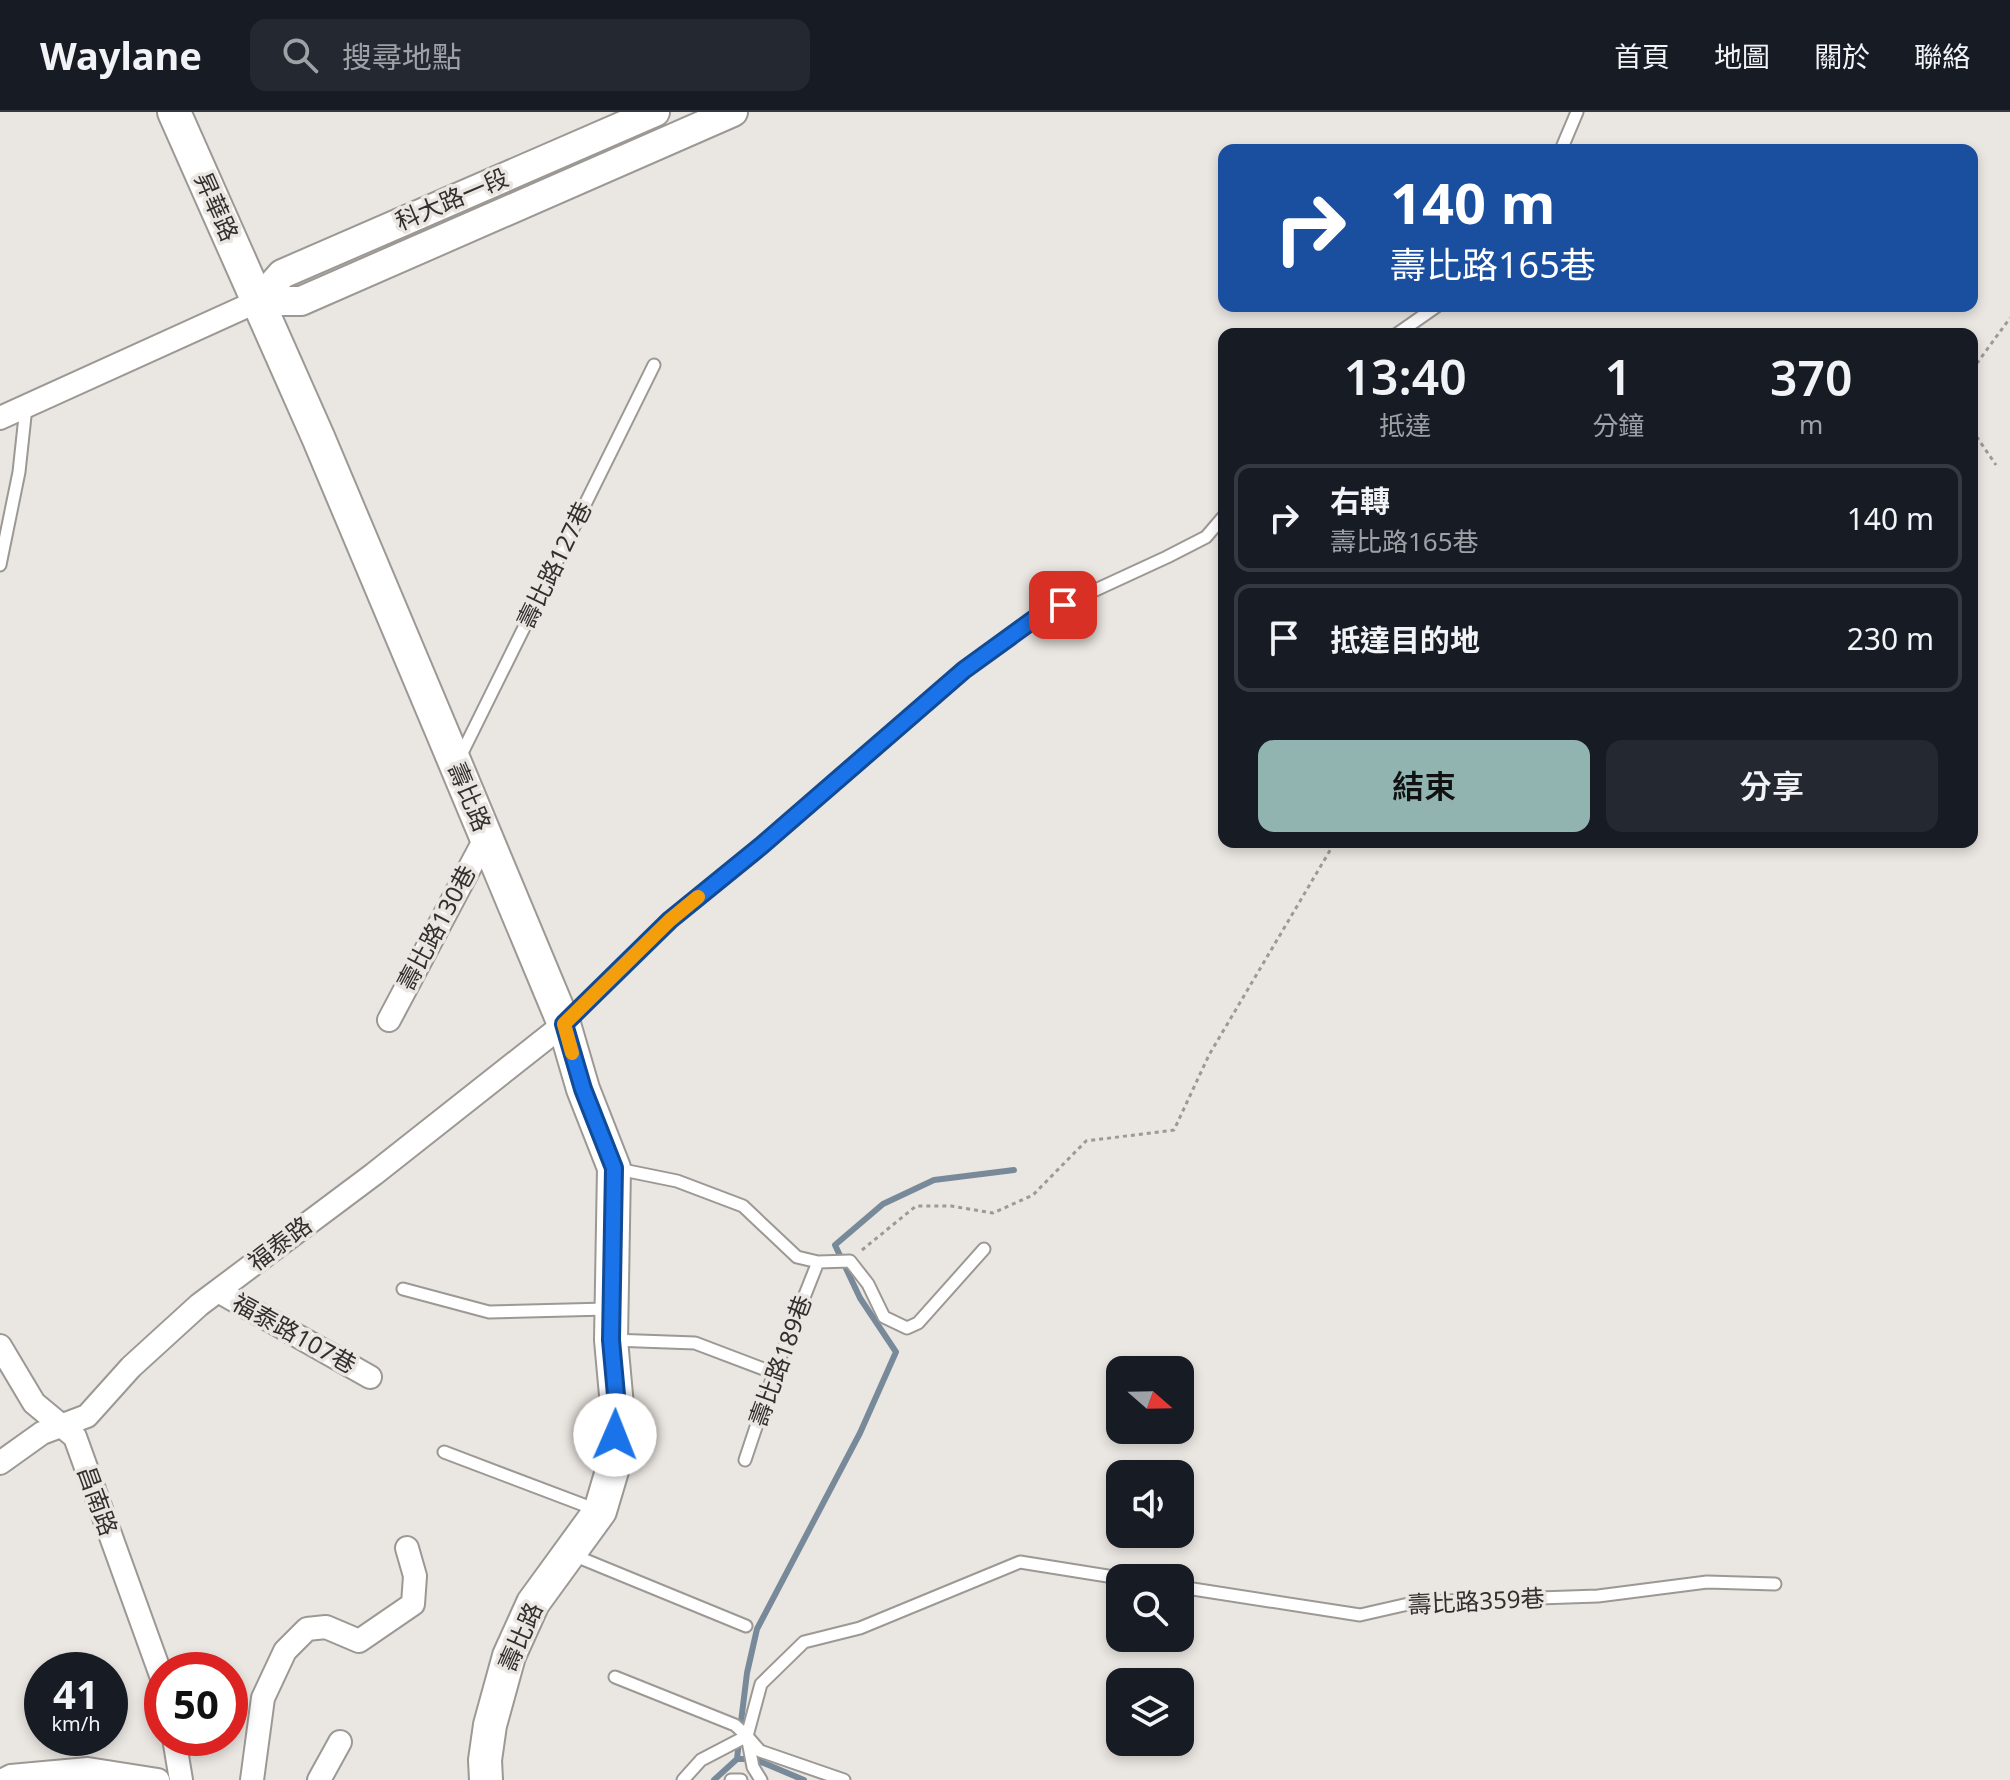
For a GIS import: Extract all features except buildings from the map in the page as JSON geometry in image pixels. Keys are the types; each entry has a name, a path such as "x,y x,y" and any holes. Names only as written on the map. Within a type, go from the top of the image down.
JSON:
{"main road":[{"name":"昇華路","path":"174,112 258,301"},
{"name":"壽比路","path":"258,301 564,1024 583,1089 614,1168 611,1324 617,1406 614,1464 600,1511 533,1603 509,1656 490,1725 485,1760 486,1780"}],"street":[{"name":"科大路一段","path":"258,301 282,274 655,112"},
{"path":"0,418 258,301 301,301 733,112"},
{"name":"壽比路130巷","path":"389,1020 486,837"},
{"name":"福泰路","path":"0,1463 42,1433 87,1416 131,1367 199,1305 386,1165 564,1024"},
{"name":"福泰路107巷","path":"218,1291 370,1377"},
{"name":"昌南路","path":"0,1346 34,1403 75,1437 153,1652"},
{"path":"252,1780 263,1698 285,1651 307,1629 326,1627 359,1641 413,1604 415,1576 407,1548"},
{"path":"319,1780 340,1742"},
{"path":"177,1756 181,1780"},
{"path":"3,1780 11,1776 88,1769 158,1780"}],"lane":[{"path":"1564,144 1577,112"},
{"path":"1406,328 1428,312"},
{"name":"壽比路127巷","path":"456,765 654,365"},
{"path":"0,565 19,472 26,407"},
{"path":"564,1024 670,920 761,846 964,670 1037,617 1206,537 1218,523"},
{"name":"壽比路189巷","path":"614,1168 677,1181 743,1206 797,1257 818,1262 850,1261"},
{"path":"850,1261 868,1284 884,1317 907,1328 918,1323 984,1249"},
{"name":"壽比路189巷","path":"745,1460 774,1373 818,1262"},
{"path":"403,1289 489,1312 611,1324 695,1343 774,1373"},
{"path":"444,1452 600,1511"},
{"path":"569,1553 746,1626"},
{"path":"761,1780 753,1767 747,1736 761,1684 804,1642 860,1628 1020,1562 1106,1576"},
{"name":"壽比路359巷","path":"1194,1589 1360,1615 1417,1602 1598,1596 1707,1582 1775,1584"},
{"path":"615,1677 735,1725 760,1751 844,1780"},
{"path":"683,1780 701,1760 747,1736"},
{"path":"731,1780 741,1780"}],"path":[{"path":"1978,362 2010,318"},
{"path":"1978,439 1996,465"},
{"path":"850,1261 916,1206 951,1206 993,1213 1033,1195 1086,1141 1174,1130 1209,1055 1331,848"}],"waterway":[{"path":"740,1730 747,1673 757,1629 860,1433 896,1352 860,1298 835,1245 883,1204 934,1180 1014,1170"},
{"path":"737,1759 739,1741"},
{"path":"737,1759 754,1759 804,1780"},
{"path":"714,1780 737,1759"}],"slow traffic":[{"path":"572,1053 564,1024 670,920 698,897"}],"route":[{"path":"615,1435 617,1406 611,1340 614,1168 583,1089 564,1024 670,920 761,846 964,670 1037,617 1063,605"}]}
